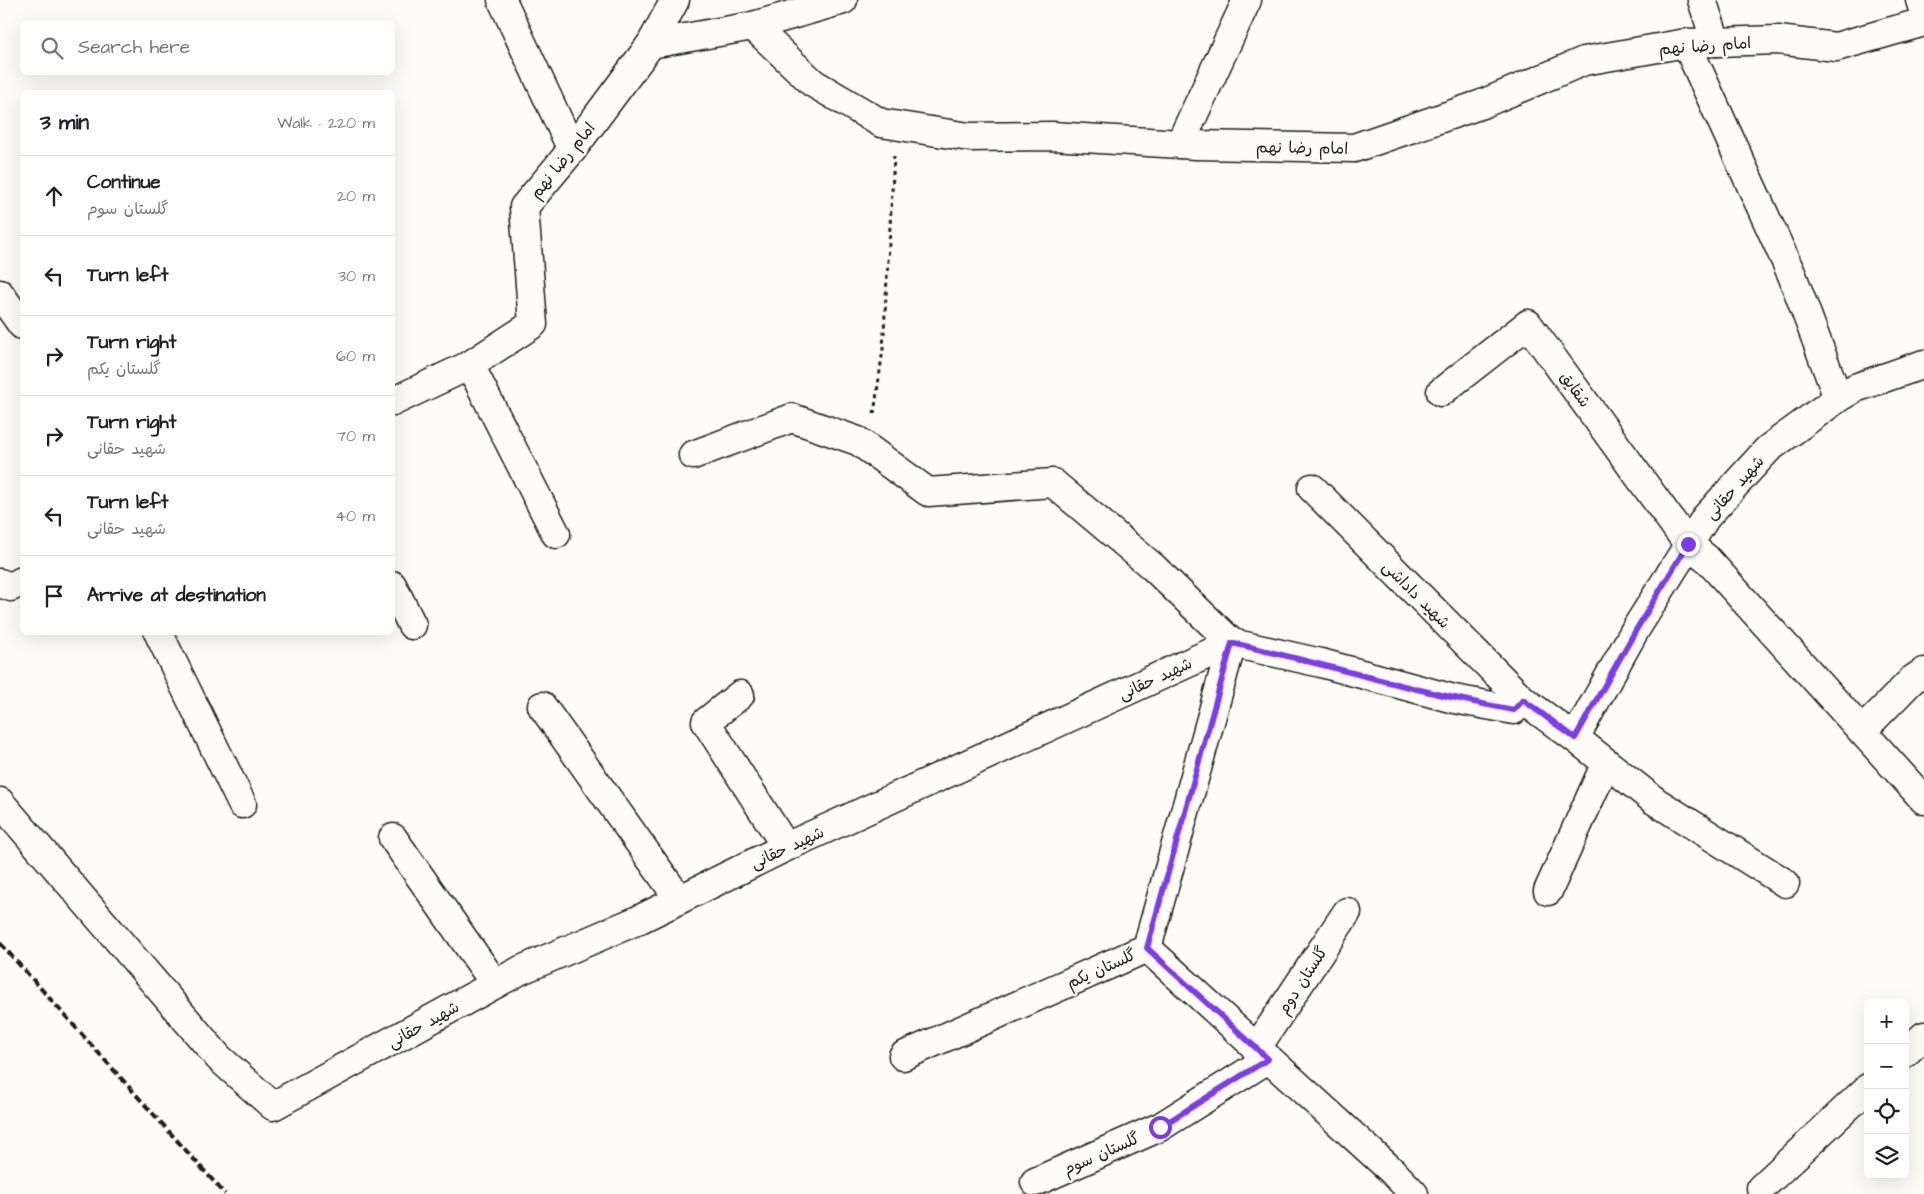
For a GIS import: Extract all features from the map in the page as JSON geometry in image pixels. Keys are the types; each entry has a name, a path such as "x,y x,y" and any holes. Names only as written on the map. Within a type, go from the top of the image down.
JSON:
{"street":[{"path":"502,0 572,150"},
{"name":"امام رضا نهم","path":"395,401 470,365 533,324 524,207 572,150 651,44 676,0"},
{"path":"651,44 753,26 842,0"},
{"path":"1180,144 1247,0"},
{"path":"1702,0 1716,42"},
{"path":"1920,0 1924,12"},
{"name":"امام رضا نهم","path":"753,26 813,83 881,123 969,136 1052,136 1180,144 1354,148 1482,104 1584,61 1686,43 1778,40 1836,47 1924,22"},
{"path":"1686,43 1792,275 1838,398"},
{"path":"0,294 20,322"},
{"name":"شقایق","path":"1441,392 1528,324 1688,544"},
{"name":"شهید حقانی","path":"1575,738 1640,622 1706,517 1768,449 1838,398 1855,388 1924,364"},
{"path":"470,365 556,534"},
{"path":"693,455 792,418 858,441 928,492 1053,483 1153,566 1232,643 1321,663 1454,699 1514,710 1523,700 1655,801 1785,883"},
{"name":"شهید داداشی","path":"1312,488 1523,700"},
{"path":"1688,544 1706,558 1924,800"},
{"path":"0,583 11,587 20,582"},
{"path":"395,591 412,625"},
{"path":"159,635 242,804"},
{"name":"شهید حقانی","path":"0,802 219,1058 273,1106 520,970 636,921 786,847 1232,643"},
{"name":"گلستان یکم","path":"903,1056 1147,948 1232,643"},
{"path":"1862,731 1912,680 1924,672"},
{"path":"740,695 706,722 786,847"},
{"path":"542,706 679,899"},
{"path":"1548,890 1606,762"},
{"path":"393,838 495,984"},
{"name":"گلستان دوم","path":"1262,1054 1347,912"},
{"path":"1147,948 1392,1171 1410,1193"},
{"path":"1909,1050 1924,1036"},
{"name":"گلستان سوم","path":"1035,1182 1160,1127 1262,1054"},
{"path":"1761,1188 1867,1089"}],"path":[{"path":"869,449 883,349 896,125"}],"railway":[{"path":"0,943 225,1194"}],"route":[{"path":"1160,1127 1268,1059 1147,948 1232,643 1321,663 1454,699 1514,710 1523,700 1575,738 1636,630 1688,544"}]}
